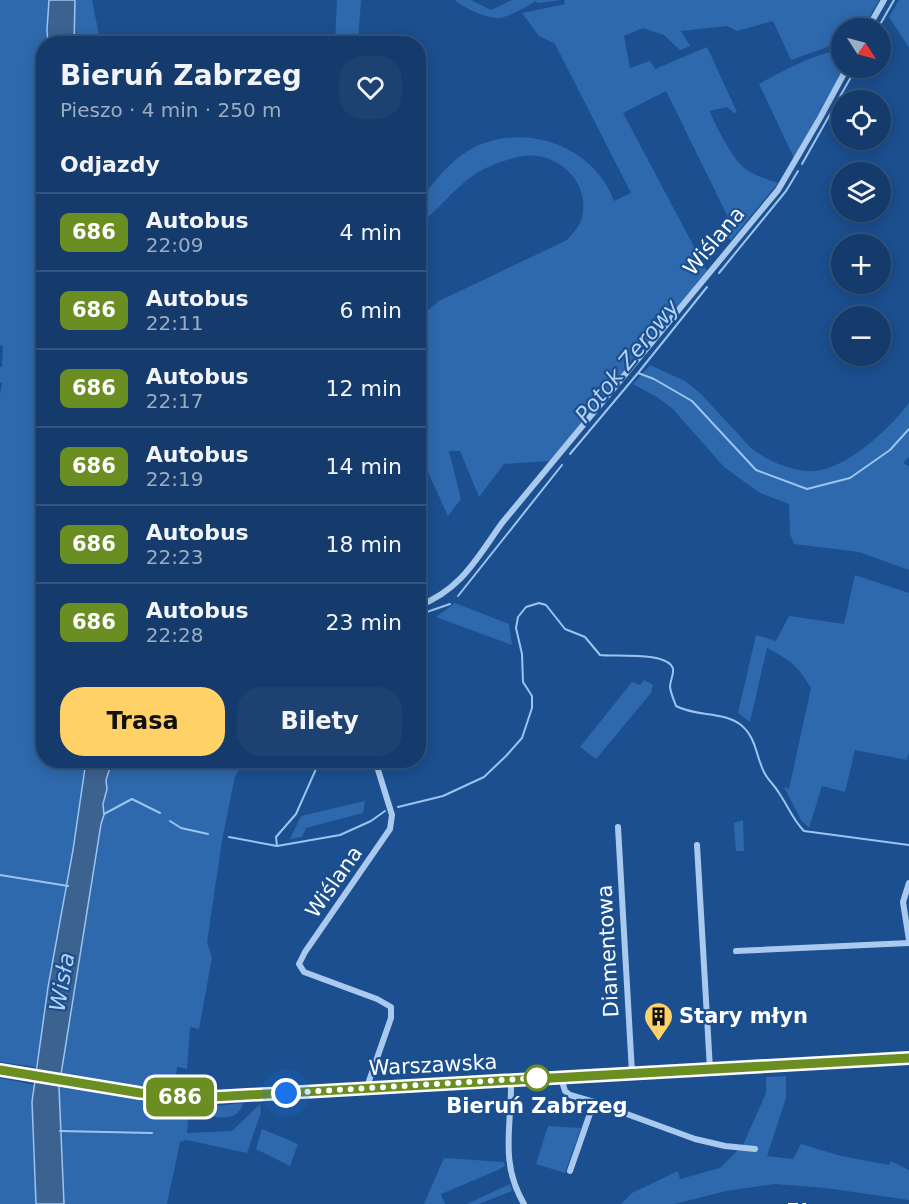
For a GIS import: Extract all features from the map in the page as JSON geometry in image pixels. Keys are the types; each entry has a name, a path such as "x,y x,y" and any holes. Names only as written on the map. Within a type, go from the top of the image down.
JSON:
{"main road":[{"name":"Warszawska","path":"0,1070 140,1093 369,1088 909,1058"}],"street":[{"path":"874,18 884,0"},
{"name":"Wiślana","path":"426,602 451,589 464,577 502,523 778,190 841,78"},
{"name":"Wiślana","path":"369,1088 369,1081 393,1012 391,1007 377,999 304,972 299,964 390,828 392,815 377,768"},
{"name":"Diamentowa","path":"618,827 632,1073"},
{"path":"697,845 710,1069"},
{"path":"736,951 909,942 903,902 909,883"},
{"path":"561,1077 562,1085 570,1095 695,1139 725,1146 755,1149"},
{"path":"511,1080 507,1152 515,1185 524,1204"},
{"path":"570,1171 594,1102"}],"shaded area":[{"path":"0,0 49,0 47,36 36,36 36,768 85,768 36,1067 0,1062 0,395 2,383 0,383 0,367 2,367 3,346 0,345"},
{"path":"75,0 92,0 99,35 104,36 74,36"},
{"path":"337,0 361,0 358,36 335,36"},
{"path":"455,0 471,0 491,10 512,0 561,0 538,3 535,1 500,18 476,12"},
{"path":"564,0 879,0 869,18 831,18 831,46 791,60 773,21 737,31 727,26 681,31 690,46 680,50 664,35 643,28 624,36 630,68 650,61 655,69 707,47 737,112 734,113 727,107 710,111 719,131 744,168 778,183 731,240 724,235 730,221 666,91 623,113 707,271 550,461 504,464 479,497 460,451 449,451 461,499 448,516 426,467 426,312 439,301 567,240 580,223 583,206 579,186 574,177 558,163 538,156 523,156 485,168 465,182 426,219 426,192 463,154 491,141 512,137 534,138 574,153 591,165 604,182 614,201 631,193 555,44 539,36 522,13 565,4"},
{"path":"899,0 909,0 909,48 891,18 889,17"},
{"path":"831,52 831,78 838,78 794,158 759,84 819,55"},
{"path":"650,365 685,381 700,393 751,448 770,460 800,470 821,470 850,458 890,425 909,403 909,457 903,463 909,466 909,570 859,552 794,544 790,534 789,504 760,493 724,467 673,409 633,384"},
{"path":"855,575 909,593 909,753 907,760 855,750 845,792 822,786 809,828 801,820 784,787 789,789 811,688 807,681 793,664 767,648 750,722 738,713 756,635 776,641 789,616 844,624"},
{"path":"455,603 509,624 512,645 436,617"},
{"path":"644,680 653,685 651,693 596,759 580,747 632,682 640,685"},
{"path":"110,768 241,768 235,776 222,841 207,942 212,958 199,1029 190,1027 187,1069 177,1067 176,1077 163,1089 61,1074 104,815 106,780"},
{"path":"365,801 363,813 306,828 302,837 290,839 301,816"},
{"path":"743,820 744,851 736,851 734,823"},
{"path":"786,1076 786,1098 767,1156 793,1159 801,1144 841,1156 889,1165 891,1161 909,1170 909,1200 825,1188 775,1184 726,1191 675,1204 621,1204 632,1193 678,1171 680,1179 720,1168 743,1145 766,1093 766,1077"},
{"path":"0,1078 34,1085 32,1124 36,1204 0,1204"},
{"path":"59,1087 187,1106 189,1108 187,1133 232,1131 260,1104 261,1112 247,1153 186,1140 180,1142 167,1204 64,1204"},
{"path":"243,1103 241,1109 233,1116 205,1116 203,1112 208,1107"},
{"path":"548,1126 581,1128 565,1173 536,1164"},
{"path":"262,1129 298,1144 290,1166 256,1149"},
{"path":"444,1158 504,1162 505,1166 441,1194 445,1204 424,1204"},
{"path":"510,1184 512,1191 479,1204 467,1204"}],"water":[{"path":"49,0 75,0 74,36 47,36"},
{"name":"Wisła","path":"85,768 110,768 106,780 104,815 59,1087 64,1204 36,1204 32,1102 48,987 73,850"}],"waterway":[{"path":"884,18 894,0"},
{"path":"802,164 850,78"},
{"path":"719,273 786,191 798,171"},
{"name":"Potok Zerowy","path":"570,454 707,287"},
{"path":"638,373 654,379 692,401 756,470 807,489 850,478 890,450 909,429"},
{"path":"458,596 562,465"},
{"path":"398,807 443,796 484,777 522,738 532,708 532,696 523,682 522,654 516,628 518,617 526,607 539,603 546,605 565,629 585,637 600,655 652,657 669,663 673,669 670,687 676,706 692,712 726,718 741,725 753,742 765,774 804,831 909,845"},
{"path":"426,612 450,604"},
{"path":"277,846 276,837 296,814 316,768"},
{"path":"104,814 132,799 160,813"},
{"path":"229,837 277,846 340,835 371,821 385,811"},
{"path":"170,821 181,828 208,834"},
{"path":"0,875 68,886"},
{"path":"60,1131 152,1133"}],"railway":[{"path":"788,1204 806,1204"}],"bus line":[{"name":"686","path":"0,1070 140,1093 195,1098 909,1058"}],"place":[{"name":"Stary młyn","path":"658,1042"},
{"name":"Bieruń Zabrzeg","path":"537,1078"}],"route":[{"path":"286,1093 537,1078"}]}
